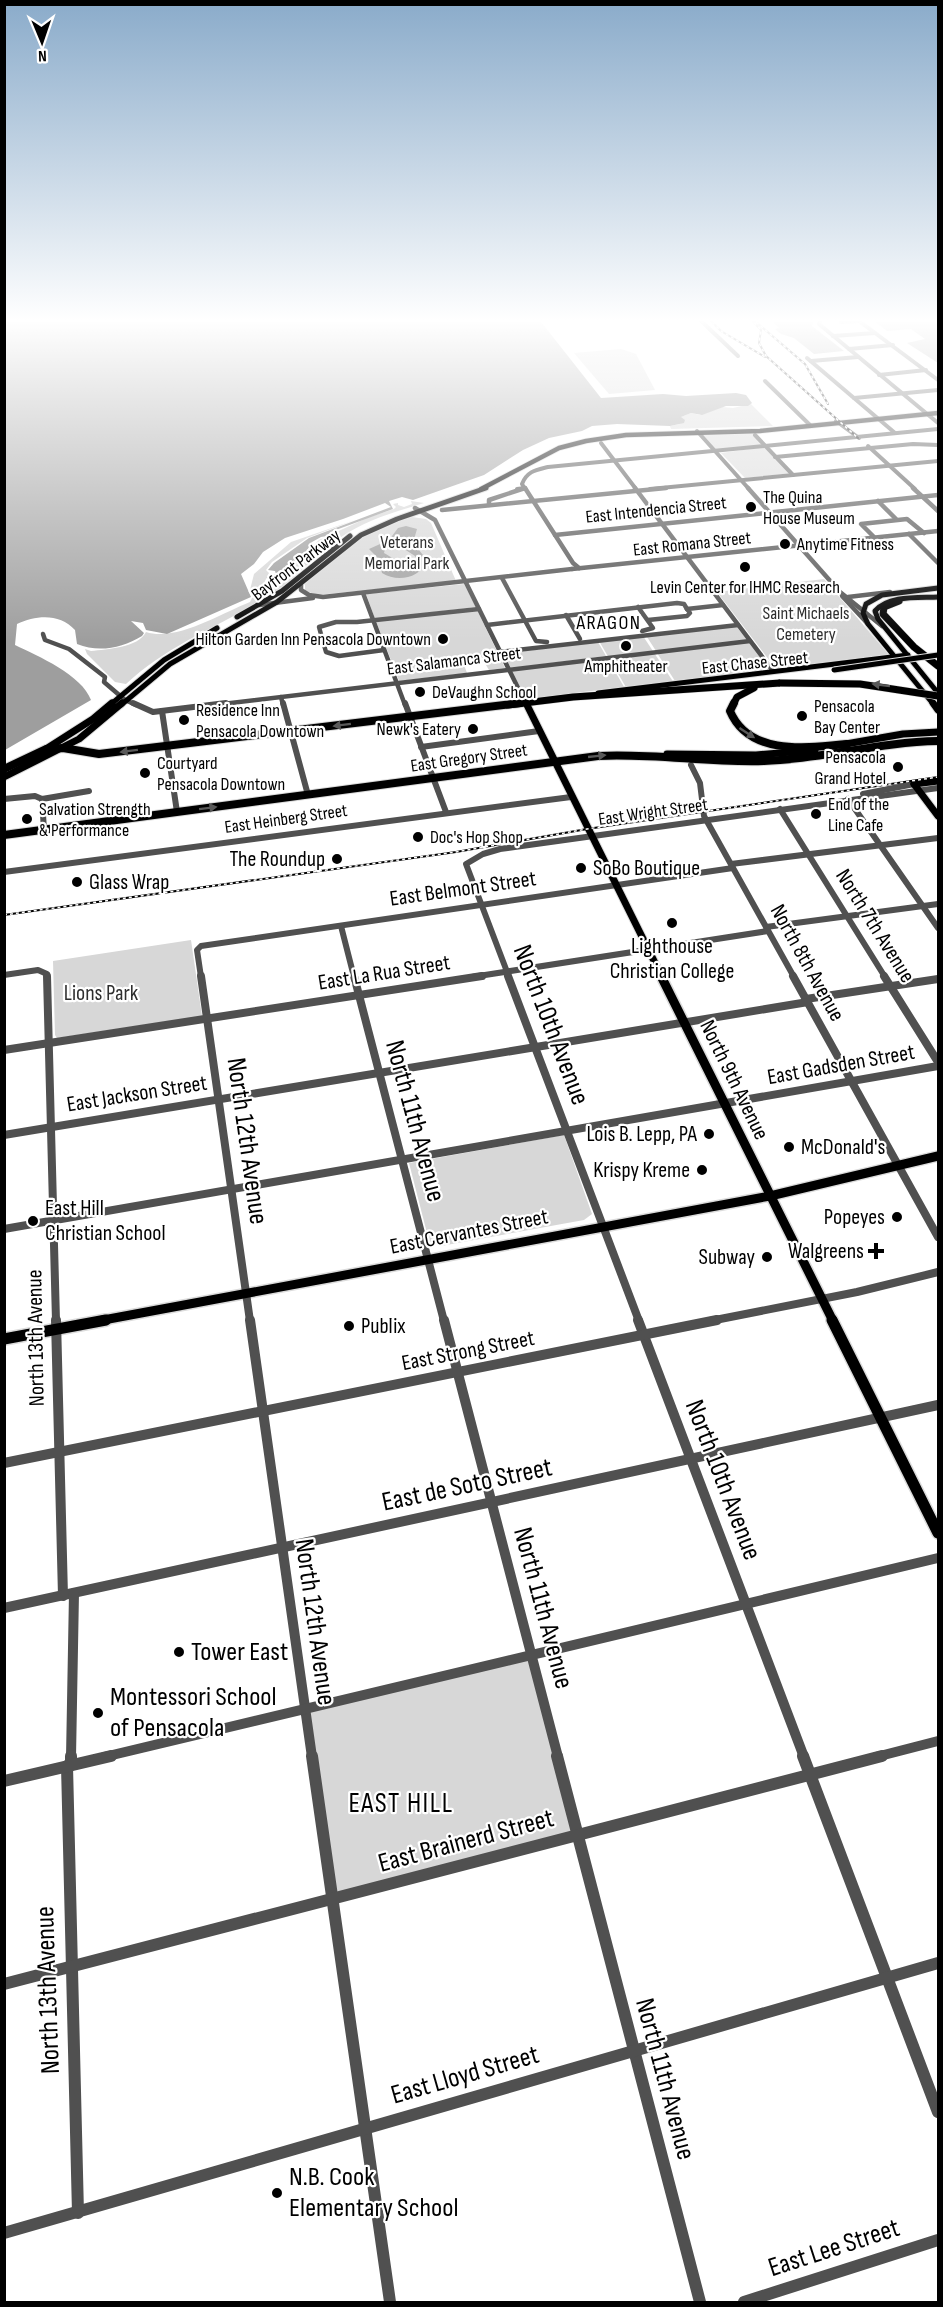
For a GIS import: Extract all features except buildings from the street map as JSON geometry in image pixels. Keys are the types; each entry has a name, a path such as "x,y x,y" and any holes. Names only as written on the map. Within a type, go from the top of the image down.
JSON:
{"highway":[{"path":"900,600 884,607 883,614 914,647 939,666"},
{"path":"616,693 780,683 855,682 939,694"},
{"path":"768,684 745,692 732,703 730,714 741,729 764,742 787,747 847,744"},
{"name":"East Chase Street","path":"46,749 63,748 91,754 616,693"},
{"path":"77,740 79,746 91,754"},
{"path":"640,754 724,761 763,761 803,758 894,744 939,741"},
{"name":"Bayfront Parkway","path":"4,769 46,749"},
{"name":"East Gregory Street","path":"4,835 553,761 640,754"}],"main road":[{"path":"595,439 799,426"},
{"path":"595,439 636,431 698,432"},
{"name":"Bayfront Parkway","path":"46,749 208,640 280,601 356,538 418,509 439,508 504,480 559,448 595,439"},
{"name":"Bayfront Parkway","path":"4,777 77,740 158,664 200,637 259,606 282,591 354,533 381,520 418,509 491,481 552,446 595,439"},
{"path":"280,601 281,595 303,574"},
{"path":"939,588 876,597 863,609 863,615 868,624 939,710"},
{"path":"939,597 900,600 882,604 876,608 876,614 886,628 939,694"},
{"name":"East Chase Street","path":"573,697 908,655"},
{"name":"East Chase Street","path":"616,693 834,670 939,655"},
{"path":"914,679 927,678"},
{"name":"North 9th Avenue","path":"525,702 939,1533"},
{"name":"East Gregory Street","path":"640,754 767,755 903,734 939,732"},
{"name":"East Wright Street","path":"917,788 939,781"},
{"path":"917,788 939,816"},
{"name":"East Cervantes Street","path":"4,1339 770,1196 939,1156"}],"street":[{"path":"842,426 939,511"},
{"path":"849,426 858,438"},
{"path":"886,426 895,434"},
{"path":"576,569 525,488 523,478 532,471 548,466 939,429"},
{"path":"698,432 840,592 846,602 868,624"},
{"path":"755,435 793,475"},
{"path":"595,439 614,460 774,671"},
{"path":"776,457 913,444 939,445"},
{"path":"436,522 434,510 439,508 533,501 939,460"},
{"path":"489,505 487,501 514,489 525,488"},
{"name":"East Intendencia Street","path":"555,535 939,495"},
{"path":"878,501 896,519"},
{"path":"418,509 436,522"},
{"path":"404,516 426,518 436,522"},
{"path":"875,538 861,524 896,519 910,520 924,532"},
{"name":"North 9th Avenue","path":"436,522 525,702"},
{"name":"East Romana Street","path":"259,606 280,601 939,531"},
{"path":"909,534 939,563"},
{"path":"502,578 539,643 652,630 638,607"},
{"path":"301,585 300,588 305,594 323,597"},
{"path":"840,592 886,628"},
{"path":"848,597 903,592"},
{"path":"363,593 446,812"},
{"path":"487,625 677,603 684,604 690,613 687,616 648,620"},
{"path":"687,609 723,605"},
{"path":"322,638 318,629 325,623 479,609"},
{"path":"566,615 580,639"},
{"path":"500,652 738,625"},
{"path":"43,634 45,640 69,649 105,677 104,682 123,698 150,711 162,711 177,812"},
{"path":"200,637 208,640"},
{"name":"East Salamanca Street","path":"162,711 750,641"},
{"path":"324,645 326,652 335,656 384,650"},
{"path":"281,697 308,795"},
{"path":"421,747 539,731"},
{"name":"North 8th Avenue","path":"691,765 700,783 701,806 706,820 939,1237"},
{"name":"East Wright Street","path":"466,864 483,854 500,849 917,788 939,788"},
{"path":"4,799 35,796 42,799 89,791"},
{"name":"East Heinberg Street","path":"4,872 571,797"},
{"path":"42,799 44,830"},
{"path":"848,799 939,928"},
{"name":"North 7th Avenue","path":"780,809 939,1064"},
{"name":"East Belmont Street","path":"198,948 808,854 939,837"},
{"name":"North 10th Avenue","path":"466,864 939,2112"},
{"name":"East La Rua Street","path":"4,1050 648,950 847,916 939,904"},
{"name":"North 11th Avenue","path":"342,926 700,2302"},
{"name":"North 12th Avenue","path":"198,948 245,1294 390,2302"},
{"name":"North 13th Avenue","path":"4,975 38,970 45,971 47,974 63,1596"},
{"name":"East Jackson Street","path":"4,1135 939,979"},
{"name":"East Gadsden Street","path":"4,1229 939,1064"},
{"name":"East Strong Street","path":"4,1463 821,1299 939,1272"},
{"name":"East de Soto Street","path":"4,1608 939,1405"},
{"path":"4,1781 939,1558"},
{"name":"North 13th Avenue","path":"74,1593 69,1766 71,1967 78,2213"},
{"name":"East Brainerd Street","path":"4,1984 939,1741"},
{"name":"East Lloyd Street","path":"4,2233 939,1963"},
{"name":"East Lee Street","path":"744,2302 939,2240"}],"green space":[{"path":"670,426 773,426 773,426 671,429"},
{"path":"752,433 763,446 716,450 702,435"},
{"path":"768,448 792,473 745,478 721,453"},
{"path":"411,501 424,503 380,517 350,532 331,544 273,593 160,657 126,684 115,682 87,654 85,649 91,651 129,645 146,632 158,634 185,630 250,602 252,598 263,596 251,593 254,574 291,542 355,520 307,538 272,562 266,570 269,573 263,585 267,587 291,571 291,567 319,540 367,518 394,509 396,507 393,504 398,503 404,507 412,504"},
{"name":"Veterans Memorial Park","path":"412,517 426,519 431,523 456,581 318,595 305,591 305,584 354,543 382,526"},
{"name":"Saint Michaels Cemetery","path":"824,579 889,655 776,669 717,592"},
{"path":"464,584 476,607 375,619 366,594"},
{"path":"477,610 505,668 489,670 480,655 461,657 467,673 399,681 376,621"},
{"path":"736,626 747,640 656,651 647,637"},
{"path":"643,636 674,683 627,689 599,641"},
{"path":"598,642 606,656 511,668 503,654"},
{"path":"749,642 770,670 675,681 657,653"},
{"path":"608,659 624,687 526,699 512,671"},
{"name":"Lions Park","path":"191,940 202,1016 57,1038 55,1035 53,961"},
{"path":"564,1135 592,1214 584,1220 441,1246 429,1241 409,1163"},
{"path":"532,1655 579,1835 332,1899 305,1710"}],"shaded area":[{"path":"5,426 596,426 549,438 523,450 484,475 413,500 402,497 389,501 393,509 321,537 312,542 306,552 296,557 297,560 289,564 290,570 274,579 266,578 276,574 275,571 268,570 274,563 309,538 391,507 385,503 285,538 263,552 254,564 241,574 251,597 167,634 146,630 143,623 131,621 144,633 142,636 126,644 102,649 77,644 75,630 69,624 55,618 40,617 17,624 15,645 58,667 79,682 91,700 5,750"},
{"path":"406,526 417,529 413,543 428,561 414,575 395,578 382,573 379,559 369,549 389,540 398,528","holes":["398,545 416,558 411,561 403,562 384,553 385,549"]}],"railway":[{"path":"844,426 858,438"},
{"path":"4,915 456,852 587,829 938,777"}],"place":[{"name":"The Quina House Museum","path":"751,507"},
{"name":"Anytime Fitness","path":"785,544"},
{"name":"Levin Center for IHMC Research","path":"745,567"},
{"name":"Hilton Garden Inn Pensacola Downtown","path":"443,639"},
{"name":"Amphitheater","path":"626,646"},
{"name":"DeVaughn School","path":"420,692"},
{"name":"Pensacola Bay Center","path":"802,716"},
{"name":"Residence Inn Pensacola Downtown","path":"184,720"},
{"name":"Newk's Eatery","path":"473,729"},
{"name":"Pensacola Grand Hotel","path":"898,767"},
{"name":"Courtyard Pensacola Downtown","path":"145,773"},
{"name":"End of the Line Cafe","path":"816,814"},
{"name":"Salvation Strength & Performance","path":"27,819"},
{"name":"Doc's Hop Shop","path":"418,837"},
{"name":"The Roundup","path":"337,859"},
{"name":"SoBo Boutique","path":"581,868"},
{"name":"Glass Wrap","path":"77,882"},
{"name":"Lighthouse Christian College","path":"672,923"},
{"name":"Lois B. Lepp, PA","path":"709,1134"},
{"name":"McDonald's","path":"789,1147"},
{"name":"Krispy Kreme","path":"702,1170"},
{"name":"Popeyes","path":"897,1217"},
{"name":"East Hill Christian School","path":"33,1221"},
{"name":"Walgreens","path":"876,1251"},
{"name":"Subway","path":"767,1257"},
{"name":"Publix","path":"349,1326"},
{"name":"Tower East","path":"179,1652"},
{"name":"Montessori School of Pensacola","path":"98,1713"},
{"name":"N.B. Cook Elementary School","path":"277,2193"}],"district":[{"name":"ARAGON","path":"609,623"},
{"name":"EAST HILL","path":"401,1803"}]}
